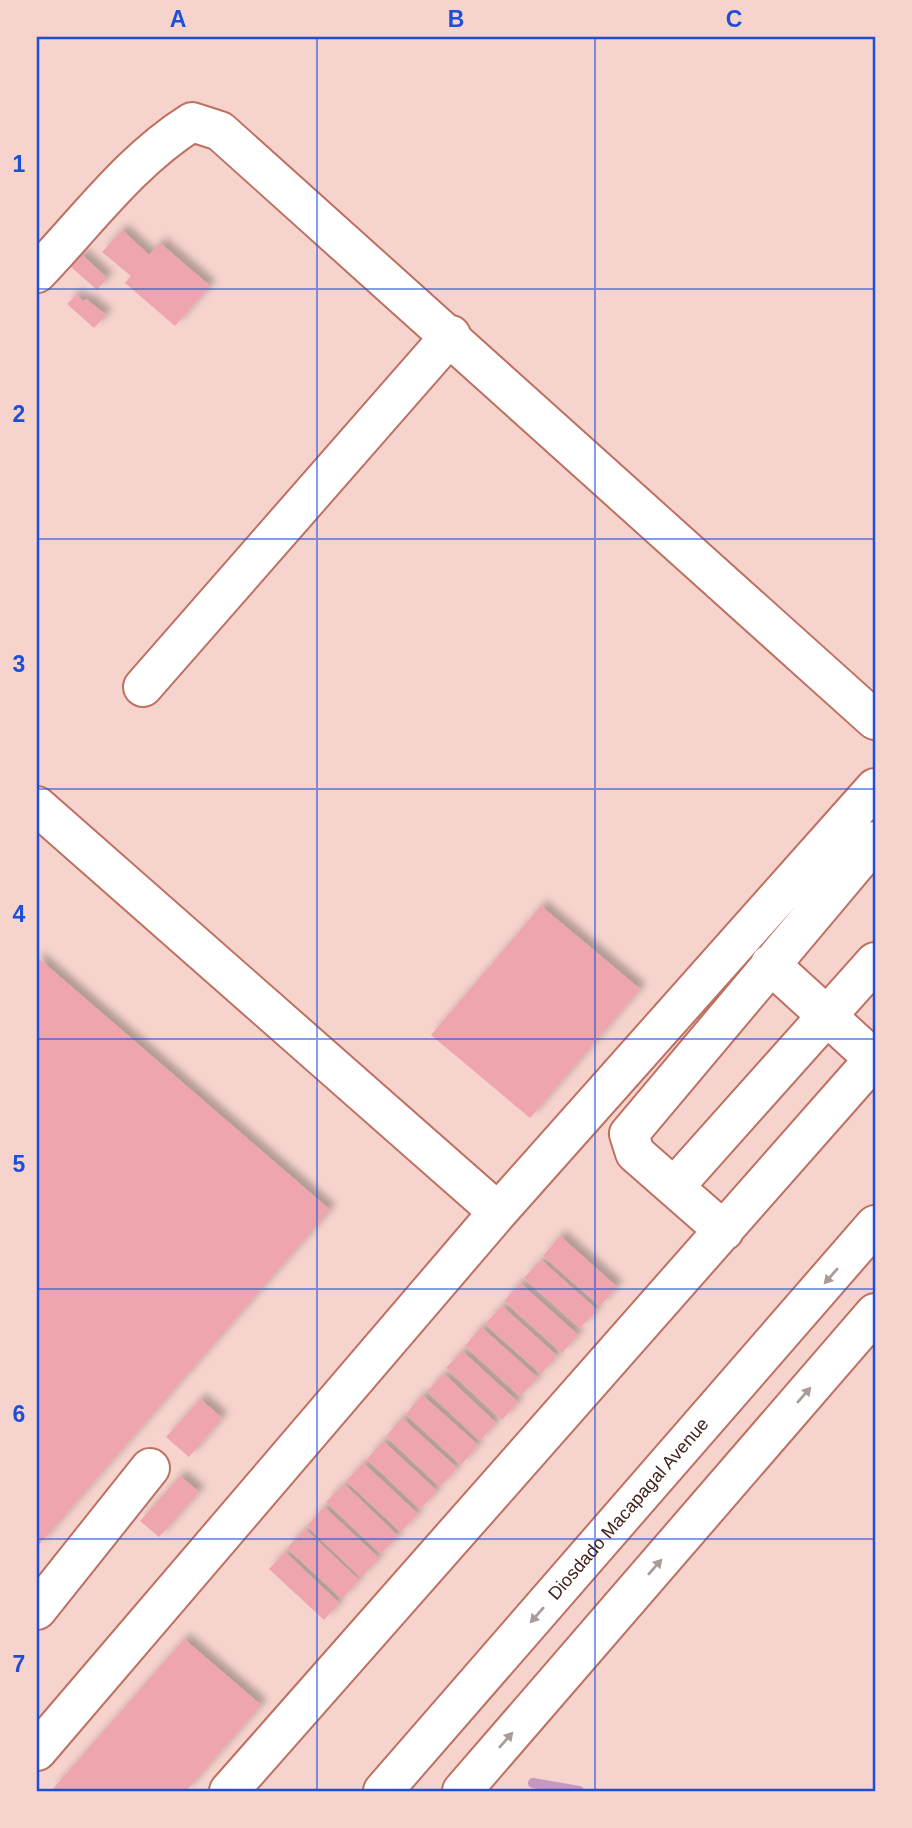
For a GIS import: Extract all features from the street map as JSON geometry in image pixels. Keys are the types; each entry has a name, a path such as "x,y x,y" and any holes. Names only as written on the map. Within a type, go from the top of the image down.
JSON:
{"main road":[{"path":"37,273 73,236 97,204 172,135 192,122 220,131 451,335 875,720"},
{"path":"143,687 451,335"},
{"path":"37,1751 498,1212 875,788"},
{"path":"37,806 498,1212"},
{"path":"724,1231 635,1153 629,1134 875,841"},
{"path":"675,1186 829,1017 875,962"},
{"path":"229,1791 875,1059 770,964"},
{"name":"Diosdado Macapagal Avenue","path":"383,1791 872,1234"},
{"path":"462,1791 875,1313"},
{"path":"37,1610 150,1468"}],"building":[{"path":"122,230 149,255 160,243 210,286 175,326 125,283 131,276 102,252"},
{"path":"81,254 107,278 97,290 70,266"},
{"path":"76,295 84,302 86,299 106,315 94,328 67,304"},
{"path":"541,906 640,989 530,1118 431,1035"},
{"path":"37,957 330,1210 37,1547"},
{"path":"560,1236 617,1287 600,1306 543,1256"},
{"path":"541,1260 597,1310 580,1328 524,1278"},
{"path":"520,1283 578,1335 562,1353 504,1301"},
{"path":"502,1306 557,1356 541,1374 485,1324"},
{"path":"481,1327 538,1378 520,1396 465,1346"},
{"path":"462,1351 518,1402 502,1420 446,1368"},
{"path":"444,1374 496,1423 480,1441 427,1391"},
{"path":"422,1395 478,1445 461,1465 406,1414"},
{"path":"200,1399 222,1418 189,1457 166,1437"},
{"path":"402,1418 457,1468 440,1487 386,1436"},
{"path":"383,1441 437,1491 420,1509 367,1459"},
{"path":"363,1463 418,1514 401,1532 346,1481"},
{"path":"180,1476 199,1492 159,1537 140,1521"},
{"path":"344,1484 398,1536 381,1554 326,1502"},
{"path":"324,1507 379,1558 361,1578 307,1526"},
{"path":"305,1529 359,1580 342,1599 287,1548"},
{"path":"285,1552 339,1603 324,1620 269,1569"},
{"path":"184,1639 261,1705 186,1791 51,1791"}],"waterway":[{"path":"533,1783 579,1791"}]}
